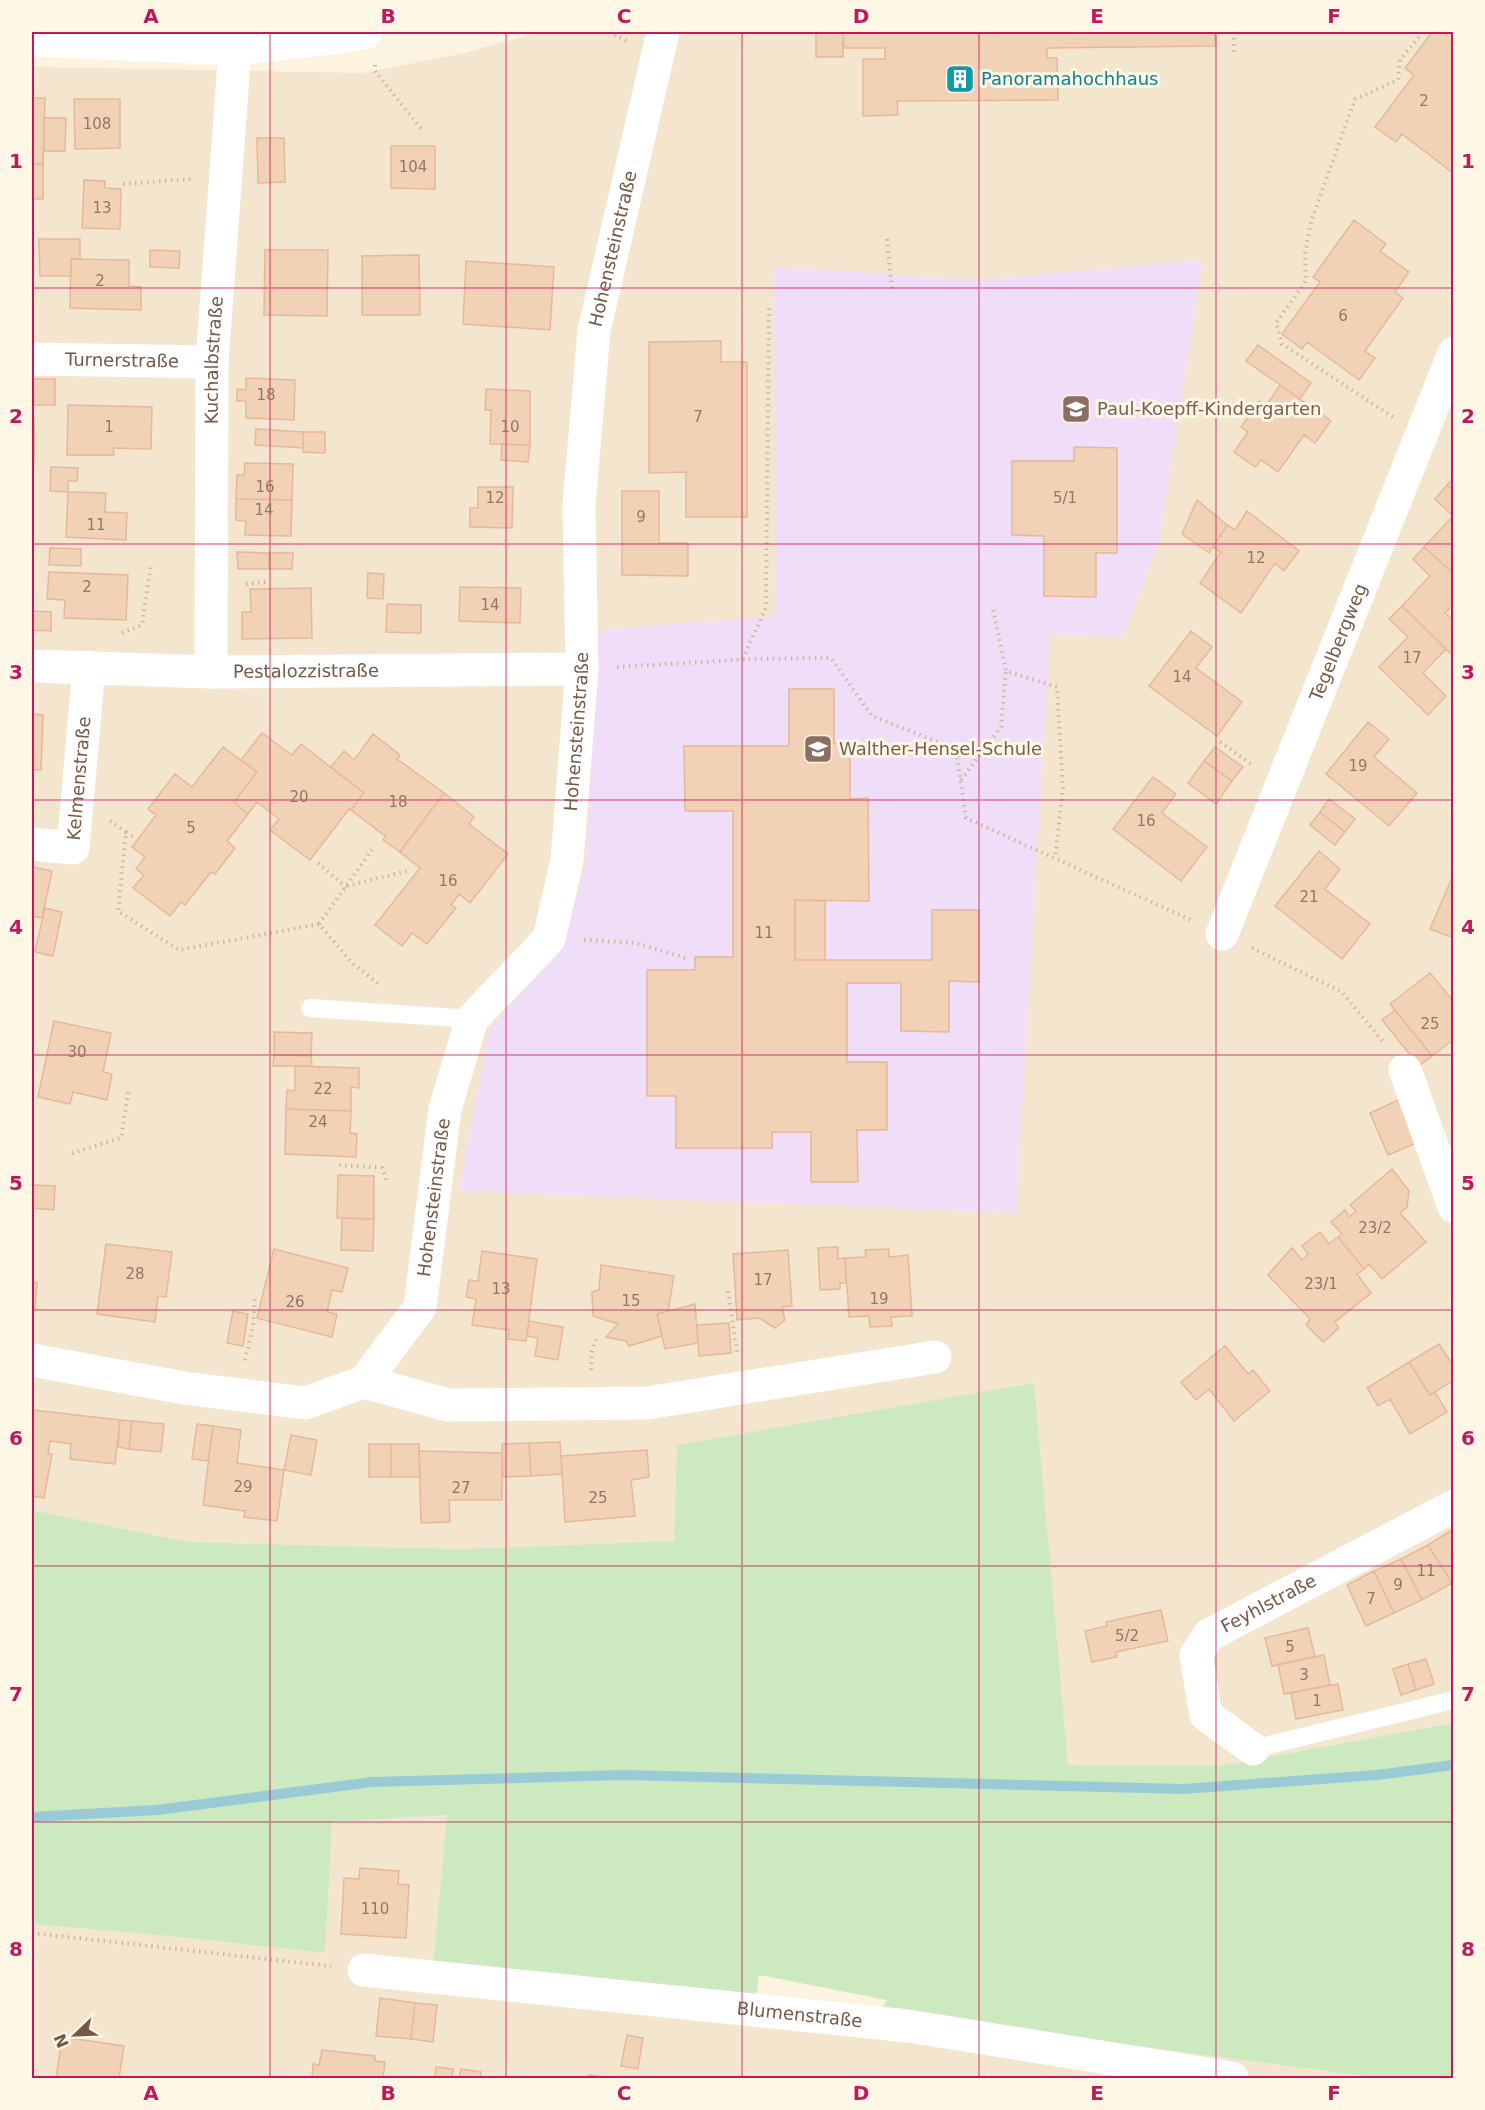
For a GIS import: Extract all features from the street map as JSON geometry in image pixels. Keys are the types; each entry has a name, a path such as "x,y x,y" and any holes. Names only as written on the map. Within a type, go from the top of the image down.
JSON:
{"street":[{"name":"Hohensteinstraße","path":"364,1382 420,1307 445,1109 472,1019 549,939 567,860 582,669 579,505 594,331 663,32"},
{"path":"32,40 235,49 355,40"},
{"name":"Kuchalbstraße","path":"211,672 212,362 235,49"},
{"name":"Tegelbergweg","path":"1222,934 1454,352"},
{"name":"Turnerstraße","path":"32,359 212,362"},
{"name":"Pestalozzistraße","path":"32,666 211,672 582,669"},
{"name":"Kelmenstraße","path":"32,844 73,848 77,799 101,667"},
{"path":"1405,1070 1454,1207"},
{"path":"32,1360 184,1388 305,1403 364,1382 448,1405 647,1403 935,1357"},
{"name":"Feyhlstraße","path":"1253,1749 1206,1715 1196,1655 1209,1635 1454,1506"},
{"name":"Blumenstraße","path":"364,1970 908,2026 1232,2079"}],"lane":[{"path":"310,1008 472,1019"},
{"path":"1253,1749 1454,1700"}],"path":[{"path":"1233,32 1234,54"},
{"path":"1421,435 1282,344 1276,323 1306,281 1305,254 1311,222 1355,99 1398,80 1400,60 1423,32"},
{"path":"355,40 375,71 422,130"},
{"path":"123,184 225,177"},
{"path":"887,239 892,290"},
{"path":"743,660 765,607 770,308"},
{"path":"101,667 115,636 142,625 151,564"},
{"path":"961,780 1001,727 1006,671 993,610"},
{"path":"582,669 743,660 831,658 872,716 956,749 966,818 1222,934 1342,992 1405,1070"},
{"path":"1006,671 1057,687 1064,789 1055,858"},
{"path":"77,799 134,837"},
{"path":"126,832 118,911 179,950 319,924 374,847"},
{"path":"318,863 346,887"},
{"path":"346,887 407,871"},
{"path":"319,924 352,963"},
{"path":"549,939 636,943 686,958"},
{"path":"72,1153 121,1138 129,1089"},
{"path":"339,1165 382,1168 387,1183"},
{"path":"728,1291 740,1368 738,1388"},
{"path":"237,1395 253,1326 255,1296"},
{"path":"32,1933 364,1970"}],"shaded area":[{"path":"539,32 1453,32 1453,1723 1220,1766 1068,1765 1033,1383 675,1541 460,1549 187,1542 32,1510 32,67 363,73 465,53"},
{"name":"Walther-Hensel-Schule","path":"1203,260 1160,538 1123,638 1050,634 1016,1213 459,1191 489,1030 562,948 586,864 599,630 776,616 774,267 977,280"},
{"path":"448,1815 433,1966 880,2012 1379,2078 32,2078 32,1924 324,1953 332,1822"}],"green space":[{"path":"1034,1383 1068,1765 1220,1766 1453,1723 1453,2078 1379,2078 880,2012 887,2000 759,1975 756,2001 433,1966 447,1815 332,1822 325,1953 32,1924 32,1510 187,1542 460,1549 674,1541 677,1445"}],"building":[{"path":"816,32 843,32 843,57 816,57"},
{"name":"Panoramahochhaus","path":"843,32 1215,32 1215,46 1047,48 1047,58 1057,58 1058,100 897,101 898,115 863,116 863,59 885,59 885,48 844,48"},
{"path":"1432,32 1454,32 1453,173 1402,134 1396,142 1375,127 1414,75 1405,68"},
{"path":"32,98 45,98 43,164 32,164"},
{"path":"74,99 120,99 120,148 75,149"},
{"path":"44,118 66,118 65,151 44,151"},
{"path":"257,138 284,138 285,182 258,183"},
{"path":"391,146 435,146 435,189 391,188"},
{"path":"32,164 43,164 43,199 32,199"},
{"path":"84,180 105,181 105,188 121,189 120,229 82,228"},
{"path":"1354,220 1386,244 1380,251 1409,272 1395,292 1403,298 1365,351 1375,358 1359,380 1307,342 1302,349 1282,334 1320,282 1313,277"},
{"path":"39,239 80,239 80,259 71,259 71,276 40,276"},
{"path":"150,250 180,251 179,268 150,267"},
{"path":"265,250 328,250 327,316 264,315"},
{"path":"419,255 420,315 362,315 362,256"},
{"path":"71,259 129,260 129,286 141,287 141,310 70,308"},
{"path":"466,261 554,267 550,330 463,324"},
{"path":"721,341 721,362 747,362 747,517 686,517 686,472 649,473 649,342"},
{"path":"1258,345 1311,383 1300,399 1246,361"},
{"path":"246,378 295,380 294,420 246,418 246,401 237,401 237,389 246,390"},
{"path":"33,379 55,379 55,405 34,405"},
{"path":"1280,385 1331,421 1315,443 1304,435 1278,472 1261,460 1255,467 1234,452 1248,432 1241,427 1259,401 1266,406"},
{"path":"486,389 530,391 530,445 490,444 491,410 485,410"},
{"path":"68,405 152,407 151,449 113,448 114,455 67,455"},
{"path":"32,418 34,418 34,462 32,462"},
{"path":"256,429 303,432 303,448 255,445"},
{"path":"303,432 325,432 325,453 303,452"},
{"path":"502,444 530,445 528,462 501,460"},
{"path":"1074,447 1117,448 1117,553 1096,553 1096,597 1044,596 1044,536 1012,535 1012,461 1074,461"},
{"path":"245,463 293,464 292,500 236,499 237,475 244,475"},
{"path":"51,467 78,468 77,481 68,481 68,492 50,491"},
{"path":"1454,478 1454,491 1447,485"},
{"path":"1447,485 1454,491 1454,574 1424,547 1453,516 1435,499"},
{"path":"478,487 513,487 512,528 470,527 470,508 478,508"},
{"path":"622,491 659,491 659,543 688,543 688,576 622,575"},
{"path":"68,492 106,493 105,512 127,513 126,540 66,537"},
{"path":"236,499 292,500 291,536 245,535 246,521 236,520"},
{"path":"1197,500 1227,525 1209,553 1182,534"},
{"path":"1247,511 1299,551 1284,571 1275,563 1241,613 1200,583 1221,552 1213,547 1227,525 1235,530"},
{"path":"1424,547 1454,574 1454,604 1445,613 1454,621 1452,655 1402,606 1430,576 1413,559"},
{"path":"50,548 81,549 81,566 49,565"},
{"path":"237,552 269,553 269,569 238,569"},
{"path":"269,553 293,553 292,569 269,569"},
{"path":"49,572 128,575 126,620 64,618 65,600 47,599"},
{"path":"368,573 384,574 383,599 367,598"},
{"path":"460,587 521,588 520,623 459,621"},
{"path":"311,588 312,638 242,639 242,612 251,612 250,589"},
{"path":"387,604 421,605 421,633 386,632"},
{"path":"1402,606 1446,649 1423,673 1446,696 1428,715 1379,667 1408,637 1389,619"},
{"path":"32,611 51,612 51,631 32,630"},
{"path":"1191,631 1212,647 1196,668 1242,702 1217,736 1149,686"},
{"path":"789,689 834,689 834,743 850,743 850,799 868,798 869,901 795,900 795,960 932,960 932,910 979,910 979,982 949,981 949,1032 901,1031 901,983 847,983 847,1062 887,1062 887,1130 857,1130 858,1182 811,1182 811,1132 772,1132 772,1148 676,1148 676,1096 647,1096 647,970 695,970 695,957 733,957 733,811 685,811 684,746 789,746"},
{"path":"32,714 43,715 41,770 32,770"},
{"path":"1368,722 1389,739 1374,757 1417,793 1389,826 1326,774"},
{"path":"262,733 292,755 301,744 364,793 310,860 270,830 279,819 257,802 248,814 234,802 257,772 241,760"},
{"path":"373,734 400,755 397,759 444,793 400,852 383,840 385,836 351,810 364,793 331,767 344,751 354,760"},
{"path":"223,747 257,772 234,802 248,814 227,841 235,848 215,874 211,872 185,905 181,902 170,916 133,888 144,875 136,869 145,857 132,847 156,815 148,809 175,774 192,787"},
{"path":"1215,747 1243,767 1232,781 1204,761"},
{"path":"1204,761 1232,781 1216,804 1188,783"},
{"path":"1153,777 1176,794 1162,813 1207,847 1181,881 1113,829"},
{"path":"444,793 474,817 469,824 508,854 470,903 459,894 451,905 456,908 427,944 412,933 402,946 375,925 420,868 400,852"},
{"path":"1329,799 1355,819 1345,832 1320,812"},
{"path":"1320,812 1345,832 1335,845 1310,825"},
{"path":"1319,851 1340,869 1325,889 1370,924 1342,959 1275,906"},
{"path":"32,867 52,871 42,918 32,916"},
{"path":"1454,873 1454,938 1430,929"},
{"path":"795,900 825,901 825,960 795,960"},
{"path":"45,908 62,912 53,956 35,952"},
{"path":"1430,973 1454,1002 1454,1039 1432,1056 1390,1004"},
{"path":"1395,1010 1432,1056 1419,1066 1382,1020"},
{"path":"54,1021 111,1033 103,1072 112,1074 107,1100 73,1092 70,1104 38,1097"},
{"path":"274,1032 312,1033 311,1056 274,1055"},
{"path":"274,1055 311,1056 312,1066 273,1066"},
{"path":"295,1066 359,1068 359,1088 351,1087 351,1111 286,1109 287,1090 295,1091"},
{"path":"1403,1098 1421,1141 1388,1155 1370,1113"},
{"path":"286,1109 351,1111 350,1133 357,1134 356,1157 285,1154"},
{"path":"1392,1169 1409,1191 1407,1207 1400,1213 1426,1242 1382,1279 1369,1264 1364,1269 1338,1237 1342,1234 1331,1222 1345,1210 1349,1217 1356,1211 1350,1205"},
{"path":"338,1175 374,1176 374,1219 337,1218"},
{"path":"32,1185 55,1186 54,1210 32,1208"},
{"path":"342,1218 374,1219 373,1251 341,1250"},
{"path":"1320,1232 1329,1244 1338,1237 1364,1269 1357,1274 1371,1293 1335,1322 1339,1328 1323,1342 1306,1325 1310,1319 1268,1275 1292,1248 1302,1260 1308,1254 1302,1246"},
{"path":"106,1244 172,1252 166,1297 158,1296 155,1322 97,1314"},
{"path":"838,1247 838,1259 845,1258 846,1283 840,1283 840,1289 820,1290 818,1248"},
{"path":"274,1249 348,1268 342,1292 332,1290 327,1312 337,1314 332,1337 257,1318"},
{"path":"889,1249 889,1257 908,1255 912,1316 891,1317 892,1326 870,1327 869,1316 849,1317 845,1258 866,1257 865,1250"},
{"path":"788,1250 792,1306 782,1307 785,1320 775,1328 759,1318 737,1320 733,1254"},
{"path":"482,1251 537,1259 526,1341 508,1339 509,1330 472,1325 476,1299 466,1297 469,1280 478,1281"},
{"path":"601,1265 674,1276 668,1311 657,1314 662,1336 629,1346 626,1341 606,1337 618,1324 593,1316 592,1292 599,1290"},
{"path":"32,1281 37,1283 35,1309 32,1310"},
{"path":"695,1304 698,1343 665,1349 657,1314"},
{"path":"233,1311 248,1314 243,1346 227,1343"},
{"path":"529,1321 563,1327 558,1360 535,1356 538,1338 527,1336"},
{"path":"729,1323 731,1353 699,1356 697,1325"},
{"path":"1439,1344 1454,1367 1454,1380 1430,1395 1409,1362"},
{"path":"1225,1346 1248,1374 1253,1370 1270,1391 1234,1421 1209,1389 1196,1400 1181,1382"},
{"path":"1409,1362 1430,1395 1435,1392 1447,1412 1410,1434 1390,1399 1378,1406 1367,1388"},
{"path":"32,1410 120,1420 115,1464 70,1459 71,1444 50,1441 48,1454 52,1454 44,1498 32,1496"},
{"path":"120,1420 132,1421 129,1449 118,1447"},
{"path":"132,1421 164,1424 161,1452 129,1449"},
{"path":"197,1424 213,1426 208,1461 192,1459"},
{"path":"213,1426 241,1430 237,1463 284,1470 277,1521 244,1517 245,1511 203,1505"},
{"path":"291,1435 317,1440 311,1475 284,1470"},
{"path":"560,1442 562,1474 531,1476 529,1443"},
{"path":"529,1443 531,1476 503,1477 502,1444"},
{"path":"369,1444 391,1444 391,1477 369,1477"},
{"path":"391,1444 419,1444 420,1477 391,1477"},
{"path":"647,1450 649,1477 631,1480 635,1516 565,1522 561,1456"},
{"path":"419,1451 502,1453 502,1500 449,1500 450,1522 421,1523"},
{"path":"1452,1530 1454,1532 1452,1583 1428,1545"},
{"path":"1428,1545 1452,1583 1422,1600 1401,1559"},
{"path":"1401,1559 1422,1600 1394,1613 1374,1571"},
{"path":"1374,1571 1394,1613 1366,1626 1347,1585"},
{"path":"1161,1610 1168,1641 1116,1652 1117,1657 1092,1662 1085,1631 1107,1626 1106,1622"},
{"path":"1308,1628 1315,1657 1272,1666 1265,1638"},
{"path":"1324,1655 1330,1685 1284,1694 1278,1664"},
{"path":"1426,1659 1434,1684 1416,1690 1408,1664"},
{"path":"1408,1664 1416,1690 1401,1695 1393,1669"},
{"path":"1338,1684 1343,1710 1296,1719 1291,1693"},
{"path":"360,1868 399,1871 398,1884 409,1885 406,1938 341,1934 344,1878 359,1879"},
{"path":"380,1998 415,2003 411,2039 376,2036"},
{"path":"415,2003 437,2005 433,2042 411,2039"},
{"path":"627,2035 643,2038 638,2069 621,2066"},
{"path":"62,2037 124,2046 119,2078 56,2078"},
{"path":"322,2050 375,2056 375,2061 385,2062 383,2078 312,2078 313,2064 319,2065"},
{"path":"436,2067 453,2069 452,2078 435,2078"},
{"path":"461,2069 481,2072 480,2078 459,2078"},
{"path":"589,2075 615,2078 588,2078"}],"waterway":[{"path":"32,1817 157,1810 372,1782 624,1775 1183,1789 1377,1775 1454,1765"}],"place":[{"name":"Panoramahochhaus","path":"960,79"},
{"name":"Paul-Koepff-Kindergarten","path":"1076,409"},
{"name":"Walther-Hensel-Schule","path":"818,749"}]}
